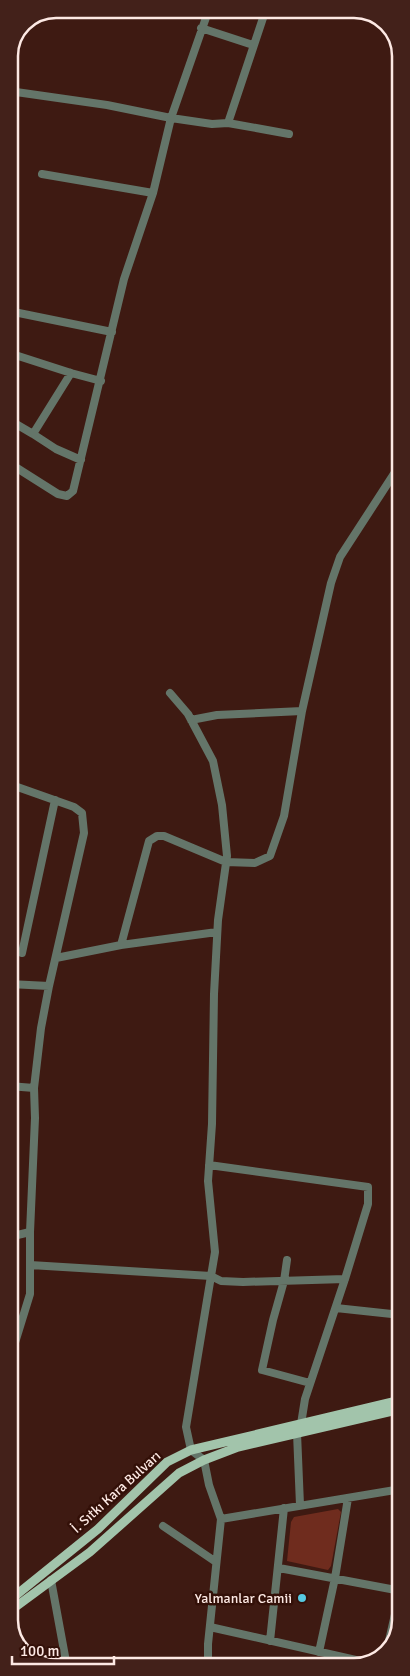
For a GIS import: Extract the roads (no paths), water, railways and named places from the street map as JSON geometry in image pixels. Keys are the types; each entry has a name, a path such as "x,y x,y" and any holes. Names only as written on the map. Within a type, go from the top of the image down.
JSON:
{"main road":[{"name":"İ. Sıtkı Kara Bulvarı","path":"18,1594 98,1529 167,1462 191,1450 392,1402"},
{"name":"İ. Sıtkı Kara Bulvarı","path":"18,1605 90,1552 179,1473 204,1460 238,1447 392,1411"}],"street":[{"path":"18,469 58,494 68,496 73,491 124,279 153,193 171,118 205,18"},
{"path":"228,123 263,18"},
{"path":"201,28 253,45"},
{"path":"18,92 107,105 171,118 212,124 228,123 289,134"},
{"path":"42,174 153,193"},
{"path":"18,312 112,332"},
{"path":"18,356 71,373 101,380"},
{"path":"33,434 71,373"},
{"path":"18,425 56,448 81,460"},
{"path":"121,945 149,842 157,836 164,836 226,862 255,863 270,856 284,816 302,711 331,583 340,557 392,478"},
{"path":"170,694 188,714 213,760 222,805 227,856 217,932 208,1181 215,1252 186,1427 191,1450 204,1460 209,1485 221,1519 208,1658"},
{"path":"191,720 217,715 302,711"},
{"path":"18,787 74,807 82,813 84,833 41,1028 34,1088 35,1118 30,1232 30,1294 18,1335"},
{"path":"22,953 55,800"},
{"path":"56,958 121,945 217,932"},
{"path":"18,984 49,986"},
{"path":"18,1087 34,1088"},
{"path":"209,1165 368,1187 368,1204 336,1308 305,1398 301,1424"},
{"path":"18,1235 30,1232"},
{"path":"287,1260 284,1281 262,1370 310,1383"},
{"path":"30,1265 211,1276 221,1281 345,1280"},
{"path":"336,1308 392,1314"},
{"path":"297,1433 300,1506"},
{"path":"221,1519 392,1491"},
{"path":"319,1652 335,1578 348,1498"},
{"path":"270,1640 284,1508"},
{"path":"163,1526 216,1562"},
{"path":"279,1568 392,1588"},
{"path":"51,1580 65,1658"},
{"path":"210,1626 344,1658"}],"place":[{"name":"Yalmanlar Camii","path":"302,1598"}]}
